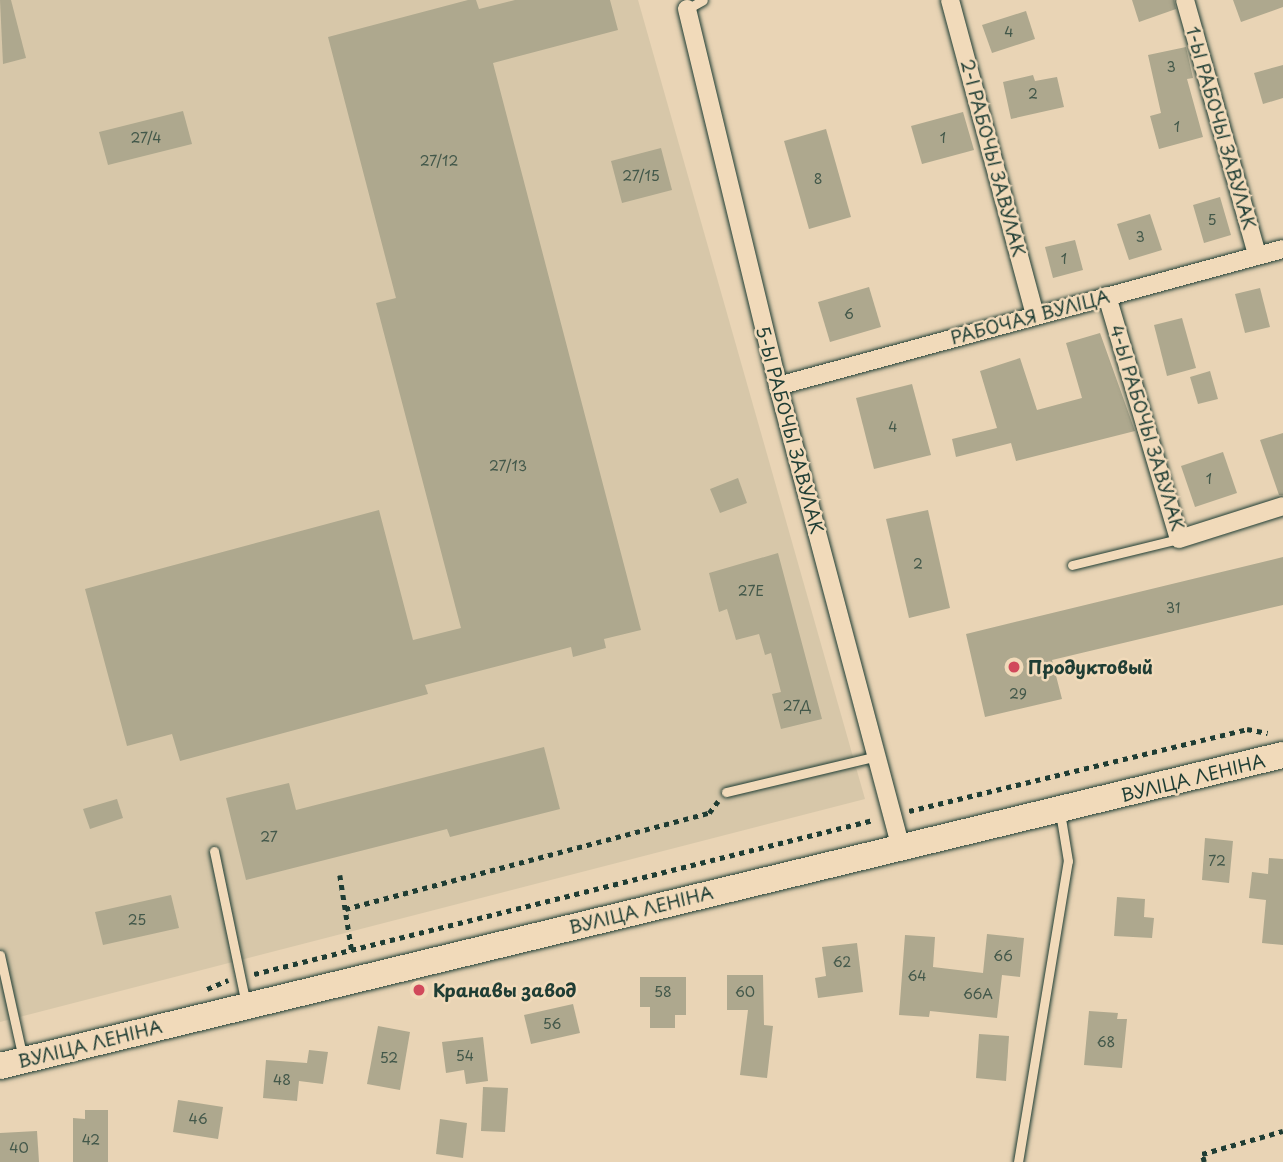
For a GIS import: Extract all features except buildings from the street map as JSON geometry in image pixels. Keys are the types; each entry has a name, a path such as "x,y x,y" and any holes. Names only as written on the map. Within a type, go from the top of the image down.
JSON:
{"main road":[{"name":"ВУЛІЦА ЛЕНІНА","path":"12,1064 1060,811 1277,744"}],"street":[{"name":"2-І РАБОЧЫ ЗАВУЛАК","path":"950,0 1035,316"},
{"name":"1-Ы РАБОЧЫ ЗАВУЛАК","path":"1185,0 1257,255"},
{"name":"5-Ы РАБОЧЫ ЗАВУЛАК","path":"687,9 778,386 901,848"},
{"name":"РАБОЧАЯ ВУЛІЦА","path":"778,386 1283,249"},
{"name":"4-Ы РАБОЧЫ ЗАВУЛАК","path":"1107,296 1179,538 1283,506"}],"lane":[{"path":"687,9 703,0"},
{"path":"1072,565 1179,538"},
{"path":"726,792 877,756"},
{"path":"1018,1162 1068,861 1060,811"},
{"path":"214,851 247,1006"},
{"path":"0,955 12,1064"}],"path":[{"path":"340,875 352,952 892,815 1248,729 1277,744"},
{"path":"345,909 709,813 726,792"},
{"path":"1204,1162 1202,1154 1283,1131"}],"shaded area":[{"path":"0,0 638,0 865,799 0,1022"}],"place":[{"name":"Продуктовый","path":"1014,667"},
{"name":"Кранавы завод","path":"419,990"}]}
